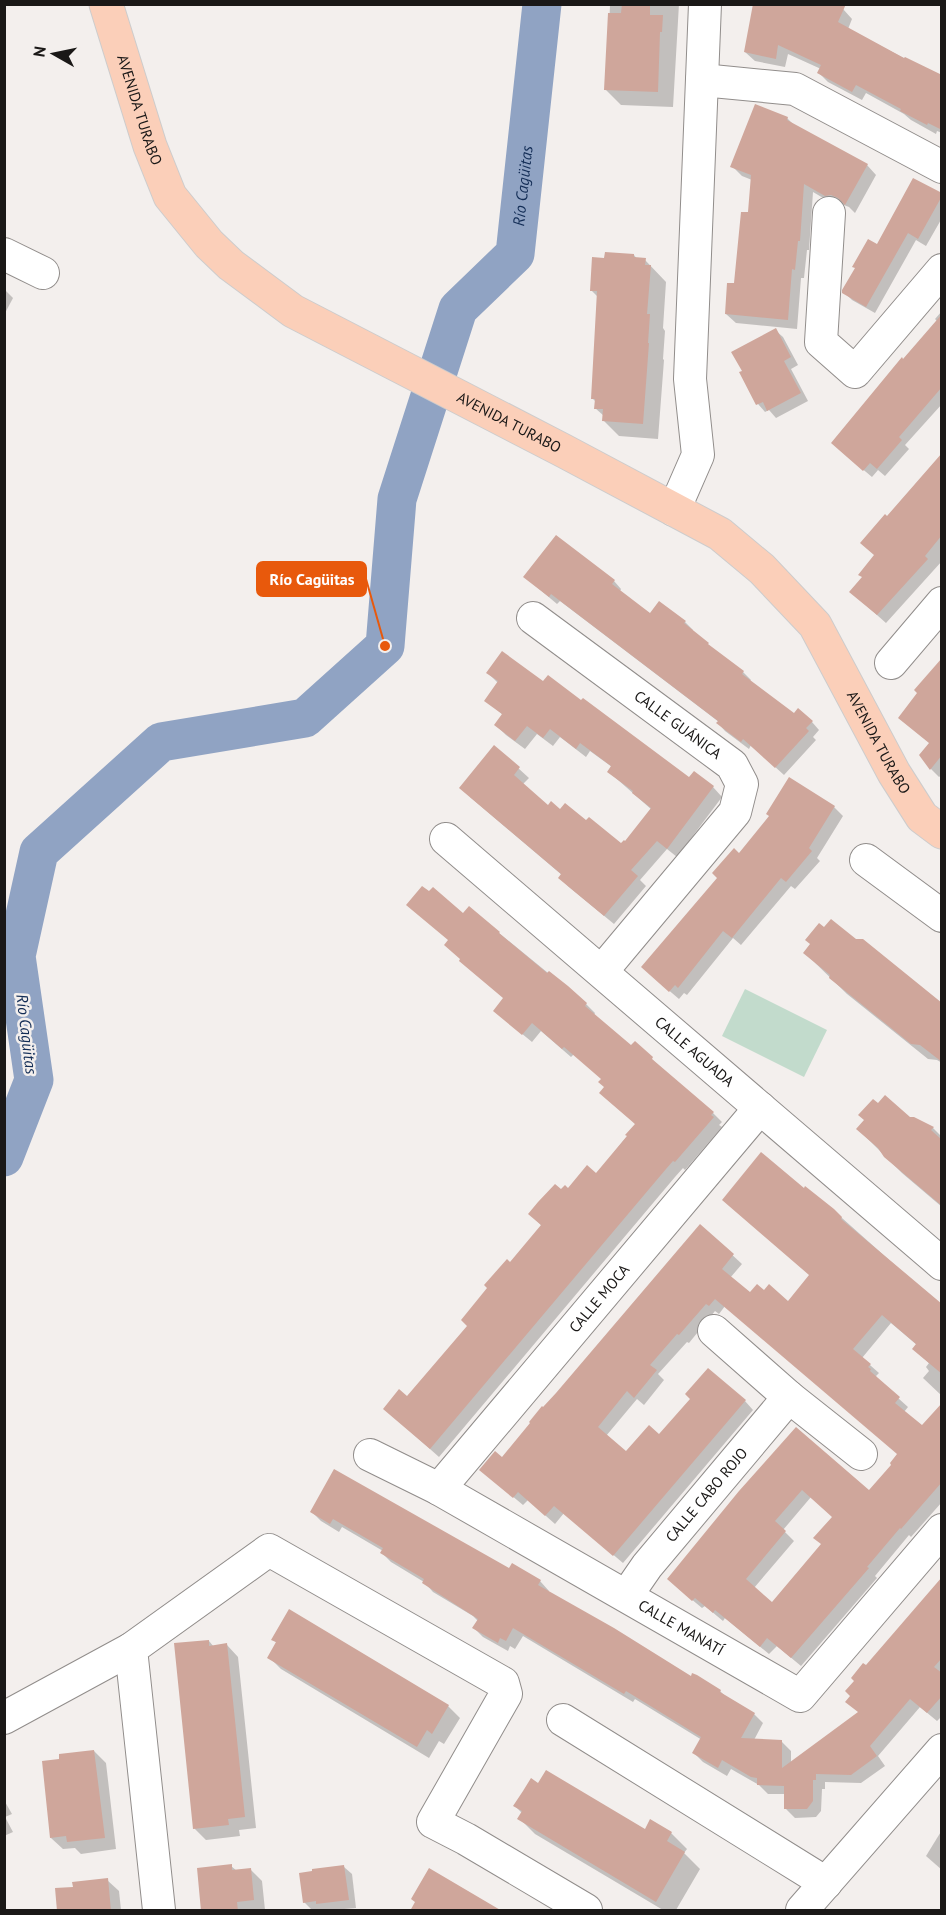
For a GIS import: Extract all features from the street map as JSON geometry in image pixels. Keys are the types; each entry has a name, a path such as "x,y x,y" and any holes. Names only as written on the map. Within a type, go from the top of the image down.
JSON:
{"main road":[{"name":"AVENIDA TURABO","path":"106,4 150,146 170,196 209,244 231,265 293,311 564,450 720,534 762,568 815,625 894,773 922,817 942,832"}],"street":[{"path":"674,510 698,455 690,379 705,4"},
{"path":"702,80 795,89 942,167"},
{"path":"829,213 821,342 855,372 942,270"},
{"path":"4,254 43,273"},
{"path":"891,663 942,603"},
{"name":"CALLE GUÁNICA","path":"533,618 732,765 742,784 735,812 602,971"},
{"name":"CALLE AGUADA","path":"446,839 942,1264"},
{"path":"866,860 942,916"},
{"name":"CALLE MOCA","path":"439,1489 760,1108"},
{"path":"714,1331 789,1397 861,1454"},
{"name":"CALLE CABO ROJO","path":"627,1595 647,1566 789,1397"},
{"name":"CALLE MANATÍ","path":"370,1455 439,1489 800,1696 942,1530"},
{"path":"4,1718 132,1649 269,1550 503,1683 506,1694 434,1822 586,1911"},
{"path":"132,1649 159,1911"},
{"path":"563,1720 826,1883"},
{"path":"802,1911 826,1883 931,1779 942,1750"}],"green space":[{"path":"745,989 827,1030 804,1077 722,1036"}],"building":[{"path":"622,4 650,4 650,15 663,15 662,32 660,32 658,92 604,90 608,13 621,13"},
{"path":"753,4 846,4 838,22 904,58 942,75 942,130 900,111 901,109 856,85 852,92 817,73 821,65 778,45 776,59 744,52"},
{"path":"755,104 788,117 787,120 868,164 845,205 838,198 831,195 825,196 804,184 800,241 798,241 795,270 792,269 788,320 725,314 727,283 734,283 741,212 748,212 751,175 730,167"},
{"path":"913,178 942,193 942,196 918,239 908,233 866,307 842,293 842,290 868,239 877,244"},
{"path":"605,252 634,254 634,257 646,258 645,265 651,265 647,314 650,314 649,343 643,424 602,421 603,409 594,409 595,399 591,399 597,291 590,291 592,257 604,258"},
{"path":"942,314 942,387 899,437 902,440 877,469 870,463 863,471 831,443 902,357 903,359"},
{"path":"776,328 791,357 784,361 801,393 767,411 763,402 756,405 739,372 742,371 731,352"},
{"path":"942,453 942,535 925,556 928,559 877,615 849,592 862,577 858,575 874,555 860,543"},
{"path":"556,535 615,580 612,584 650,613 659,601 686,621 684,623 708,644 744,671 742,674 794,713 798,708 813,721 806,728 809,731 775,768 743,739 741,742 716,723 718,721 551,594 549,597 523,577"},
{"path":"502,651 543,681 548,675 581,700 583,698 689,777 694,771 714,786 667,849 657,841 631,870 638,876 604,916 558,878 561,874 459,788 494,745 520,767 514,775 548,805 551,801 560,809 565,803 586,820 589,817 621,843 651,808 607,772 611,766 580,743 576,749 550,729 543,738 527,726 515,741 494,725 502,714 484,701 498,681 486,673"},
{"path":"942,658 942,755 930,770 919,755 929,743 898,718 917,693 914,690"},
{"path":"789,777 835,806 809,848 812,851 786,882 781,878 732,938 723,931 678,988 675,985 669,992 641,967 717,878 712,873 734,848 739,853 769,816 766,814"},
{"path":"422,886 429,891 433,887 463,913 469,906 547,973 549,971 568,986 587,1003 585,1006 631,1045 635,1041 653,1057 652,1059 714,1112 711,1115 714,1117 675,1162 673,1161 666,1169 430,1449 383,1409 399,1389 407,1396 467,1326 461,1320 487,1288 484,1285 507,1259 510,1262 541,1225 528,1214 538,1202 555,1184 561,1189 565,1185 568,1188 587,1165 596,1173 635,1124 599,1093 604,1087 598,1082 601,1079 564,1047 562,1049 532,1023 522,1035 493,1011 503,998 459,961 460,959 444,945 448,940 406,905"},
{"path":"831,919 856,939 863,939 942,1003 942,1062 920,1045 911,1044 829,978 830,975 803,953 810,944 805,940 819,923 824,927"},
{"path":"885,1095 910,1117 934,1127 931,1130 942,1140 942,1206 884,1157 878,1148 856,1129 864,1120 858,1115 873,1099 878,1103"},
{"path":"761,1152 804,1188 805,1186 834,1209 842,1217 841,1219 942,1304 942,1374 912,1349 916,1344 882,1315 853,1349 871,1364 868,1367 870,1371 900,1397 895,1403 922,1425 942,1403 942,1482 900,1528 867,1567 869,1568 791,1658 767,1638 760,1647 715,1610 713,1613 695,1598 692,1601 667,1579 739,1491 796,1427 869,1490 891,1465 890,1463 897,1454 715,1299 709,1306 706,1304 650,1365 657,1370 634,1398 627,1391 598,1427 626,1451 649,1425 659,1434 690,1399 685,1394 708,1368 746,1400 613,1556 554,1506 545,1516 518,1492 513,1498 479,1470 495,1451 502,1457 542,1406 556,1393 700,1224 734,1254 722,1269 750,1292 757,1284 764,1290 769,1284 788,1301 809,1275 722,1200","holes":["802,1490 832,1517 813,1538 821,1544 772,1602 746,1579 786,1531 775,1521"]},
{"path":"334,1469 509,1568 512,1563 541,1580 538,1585 614,1628 691,1676 692,1673 697,1675 721,1690 720,1692 755,1713 741,1738 782,1740 782,1768 858,1712 845,1702 850,1696 845,1691 854,1681 851,1678 863,1663 866,1665 942,1577 942,1658 934,1667 942,1673 942,1696 927,1713 910,1699 870,1746 877,1756 851,1775 816,1774 816,1780 813,1780 813,1801 807,1809 784,1809 784,1786 757,1785 757,1778 751,1777 722,1760 718,1768 692,1753 701,1737 626,1691 624,1694 513,1628 506,1641 500,1638 498,1643 472,1628 478,1619 422,1583 424,1579 380,1553 383,1548 333,1519 330,1524 310,1512"},
{"path":"289,1609 449,1705 432,1734 427,1730 417,1747 267,1658 276,1642 271,1640"},
{"path":"209,1640 209,1646 227,1643 245,1817 228,1819 229,1825 193,1829 174,1643"},
{"path":"94,1750 105,1838 67,1842 66,1836 50,1838 42,1761 59,1759 59,1754"},
{"path":"546,1770 645,1829 650,1819 672,1832 667,1841 685,1852 656,1902 517,1819 522,1811 513,1806 531,1778 538,1783"},
{"path":"232,1864 232,1870 251,1868 254,1900 237,1902 238,1911 201,1911 197,1868"},
{"path":"344,1865 349,1900 316,1904 316,1901 303,1903 299,1873"},
{"path":"429,1868 502,1911 410,1911 415,1902 411,1899"},
{"path":"108,1878 111,1911 57,1911 55,1888 73,1887 72,1882"}],"waterway":[{"name":"Río Cagüitas","path":"4,1157 34,1080 16,956 39,852 161,742 305,718 385,646 397,499 458,309 515,254 542,4"}],"place":[{"name":"Río Cagüitas","path":"385,646"}]}
